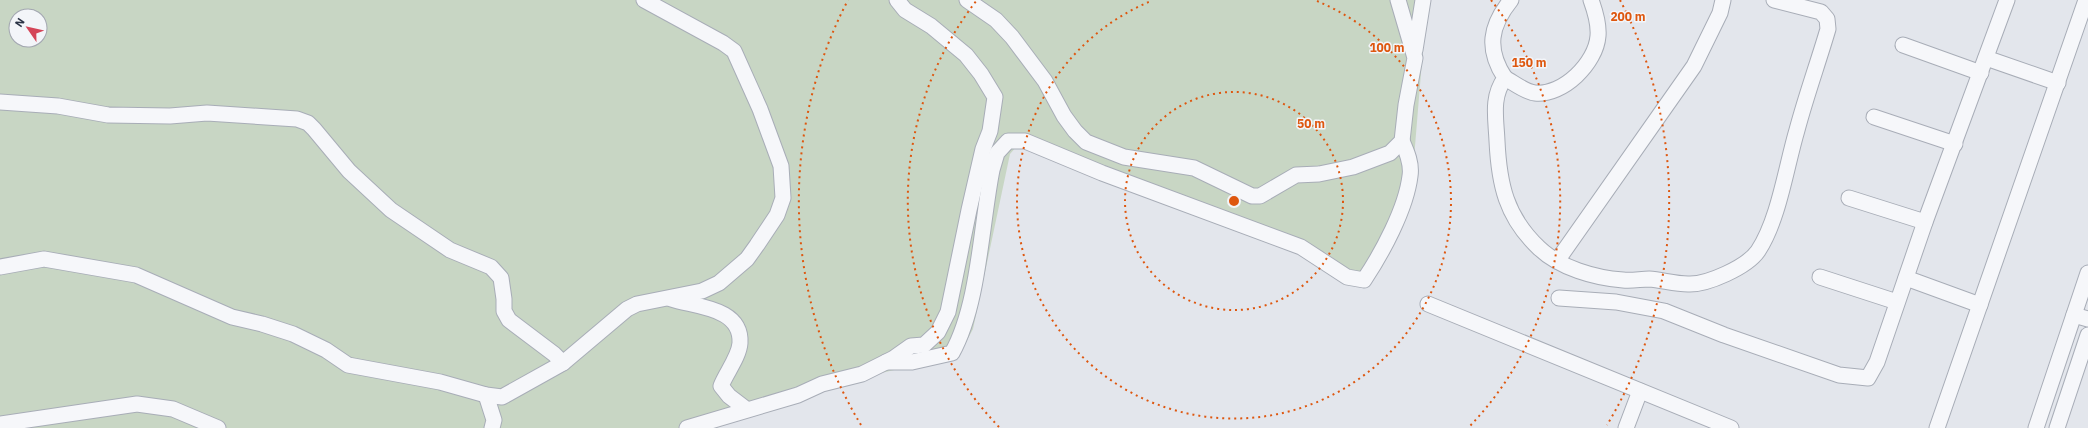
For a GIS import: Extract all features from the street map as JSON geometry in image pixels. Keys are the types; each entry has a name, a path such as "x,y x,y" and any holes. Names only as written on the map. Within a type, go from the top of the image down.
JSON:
{"street":[{"path":"632,0 673,26 700,34"},
{"path":"0,267 44,259 136,275 232,317 292,334 326,350 348,365 440,382 486,395 502,397 563,363 627,309 637,304 671,299 702,291 719,283 747,259 777,215 783,198 781,166 760,109 742,73 742,65 734,51 721,46 644,0"},
{"path":"967,0 996,20 1012,37 1045,82 1064,116 1075,131 1086,142 1124,157 1194,168 1252,196 1260,196 1296,175 1319,174 1354,167 1390,153 1402,141"},
{"path":"1398,0 1414,58"},
{"path":"886,362 912,362 952,353 958,342 972,291 992,170 997,153 1008,142 1025,141 1102,173 1301,247 1347,277 1364,280 1392,229 1407,189 1410,176 1409,156 1402,141 1423,0"},
{"path":"1510,0 1501,12 1493,38 1493,55 1505,78 1524,89 1536,93 1561,88 1578,76 1596,46 1598,35 1591,0"},
{"path":"1558,261 1694,66 1720,13 1722,0"},
{"path":"1505,78 1498,88 1495,110 1497,149 1504,198 1516,220 1540,249 1558,261 1594,276 1624,280 1650,279 1691,284 1711,279 1744,266 1758,252 1782,189 1797,130 1828,29 1827,18 1822,12 1774,0"},
{"path":"1559,298 1616,302 1664,311 1724,335 1839,375 1868,378 1877,362 1925,222 2007,0"},
{"path":"1937,428 2086,0"},
{"path":"687,428 746,409 798,395 822,384 862,374 886,362 912,346 924,345 938,332 948,312 969,210 983,150 990,131 995,98 981,74 966,55 931,26 901,5"},
{"path":"1903,45 1981,73"},
{"path":"1986,58 2058,83"},
{"path":"0,102 58,106 108,115 170,116 224,113 297,119 308,123 349,171 391,210 450,250 491,267 500,278 504,299 504,311 509,320 554,354 563,363"},
{"path":"1874,117 1955,144"},
{"path":"1849,198 1925,222"},
{"path":"2036,428 2048,392 2081,317 2088,273"},
{"path":"1820,277 1897,302"},
{"path":"1906,278 1980,305"},
{"path":"671,299 724,313 732,322 738,333 740,344 722,386 729,396 746,409"},
{"path":"1428,304 1640,391 1708,424 1731,428"},
{"path":"2057,428 2088,336"},
{"path":"1626,428 1640,391"},
{"path":"2048,392 2067,398"},
{"path":"486,395 494,420 492,428"},
{"path":"0,424 136,404 173,408 218,428"}],"green space":[{"path":"0,0 1427,0 1410,207 1382,267 1371,278 1358,276 1326,253 1030,143 1017,146 1010,154 973,329 964,346 950,357 834,384 696,428 0,428"}]}
